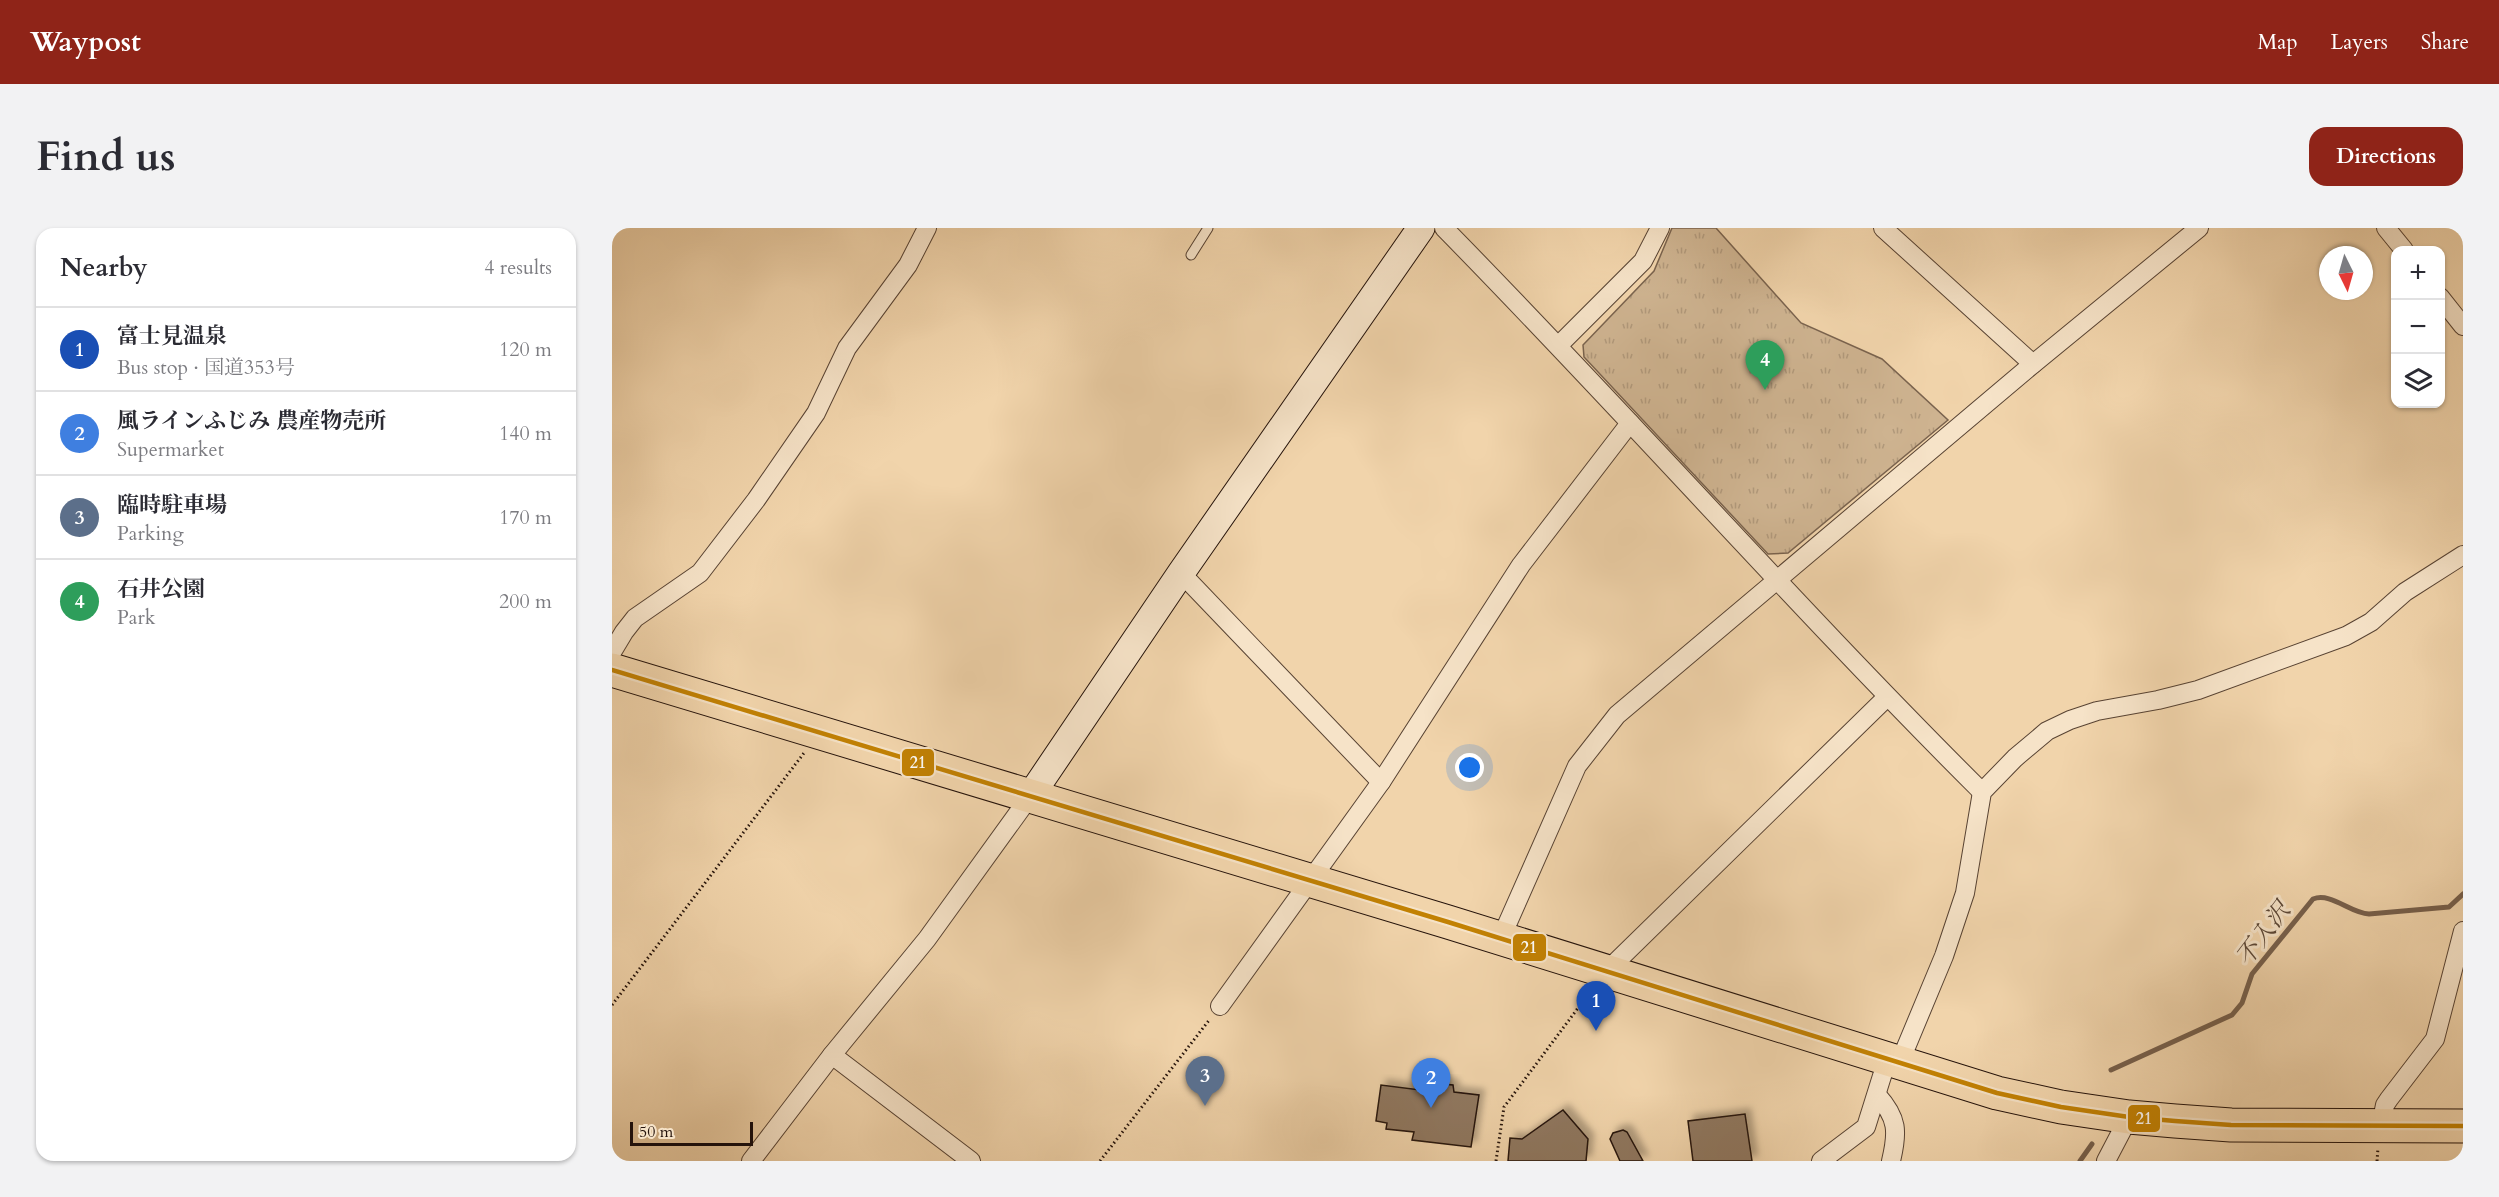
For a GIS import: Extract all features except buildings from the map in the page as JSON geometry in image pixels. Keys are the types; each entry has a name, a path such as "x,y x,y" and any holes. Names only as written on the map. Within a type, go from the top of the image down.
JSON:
{"highway":[{"path":"612,669 1501,938 1821,1036 1893,1062 1997,1093 2061,1107 2129,1117 2231,1125 2463,1126"}],"street":[{"path":"612,652 635,618 700,573 756,500 816,412 847,348 908,265 927,228"},
{"path":"751,1161 832,1055 927,939 1031,795 1181,573 1420,228"},
{"path":"1444,228 1559,345 1887,697 1982,792"},
{"path":"1559,345 1643,261 1660,228"},
{"path":"1883,228 2032,364"},
{"path":"1501,938 1577,766 1617,715 2032,364 2199,228"},
{"path":"2386,228 2401,246"},
{"path":"2443,300 2462,322"},
{"path":"1220,1006 1381,782 1521,565 1630,423"},
{"path":"1821,1161 1866,1127 1877,1095 1944,956 1965,893 1982,792 2016,758 2047,731 2070,720 2097,711 2198,690 2346,636 2371,622 2405,592 2463,555"},
{"path":"1181,573 1381,782"},
{"path":"1605,970 1616,962 1887,697"},
{"path":"2381,1125 2385,1105 2436,1039 2463,931"},
{"path":"832,1055 971,1161"},
{"path":"1877,1095 1887,1106 1895,1123 1896,1140 1891,1161"},
{"path":"2106,1161 2129,1117"}],"lane":[{"path":"1191,255 1208,228"}],"path":[{"path":"612,1005 820,732"},
{"path":"1496,1161 1504,1107 1605,970"},
{"path":"1100,1161 1220,1006"}],"green space":[{"path":"1672,228 1716,228 1801,323 1882,359 1948,420 1788,553 1768,554 1584,357 1583,345 1654,271"}],"waterway":[{"name":"不入沢","path":"2111,1070 2232,1015 2242,1003 2252,974 2313,899 2327,898 2369,914 2449,907 2463,894"},
{"name":"不入沢","path":"2080,1161 2092,1144"}],"transit line":[{"name":"21","path":"612,670 1448,922 1997,1093 2061,1107 2129,1117 2231,1125 2463,1126"}],"place":[{"name":"石井公園","path":"1765,390"},
{"name":"富士見温泉","path":"1596,1031"},
{"name":"臨時駐車場","path":"1205,1106"},
{"name":"風ラインふじみ 農産物売所","path":"1431,1108"}]}
